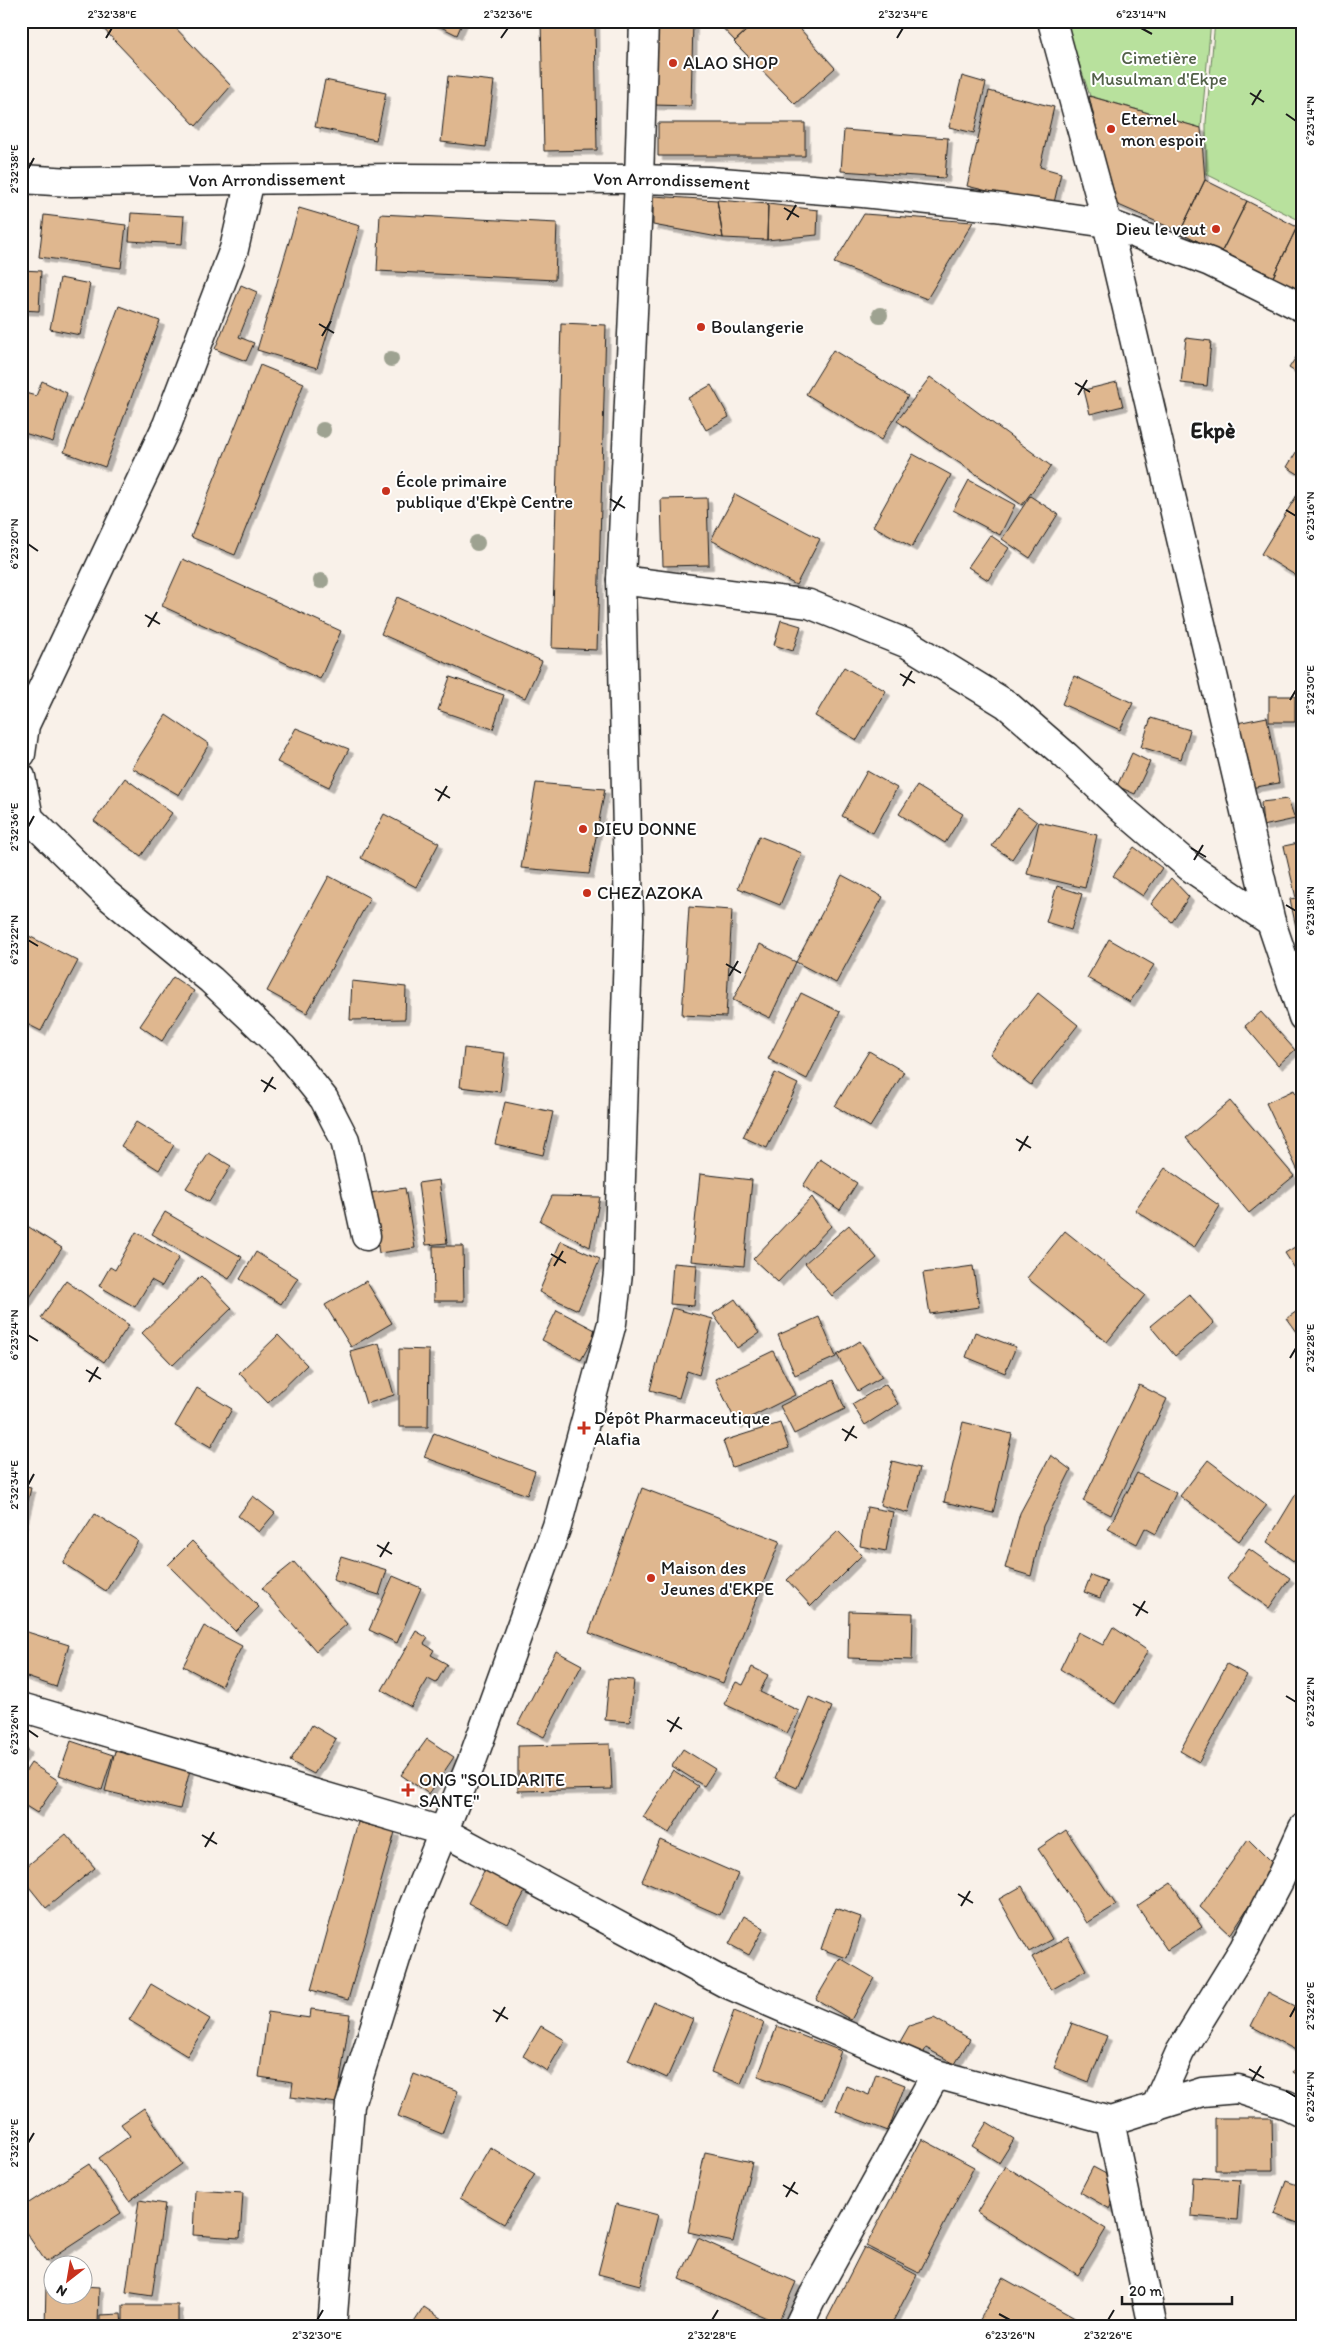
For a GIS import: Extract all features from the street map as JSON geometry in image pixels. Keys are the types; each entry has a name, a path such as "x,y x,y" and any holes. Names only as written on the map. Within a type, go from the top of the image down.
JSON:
{"street":[{"path":"332,2327 350,2105 410,1914 475,1753 557,1526 612,1323 618,1273 629,917 622,580 644,21"},
{"path":"1052,21 1107,223 1271,922 1303,1017"},
{"name":"Von Arrondissement","path":"21,179 71,182 639,179 709,181 872,194 995,207 1107,223 1210,262 1303,308"},
{"path":"21,754 25,725 167,426 234,249 250,180"},
{"path":"622,580 809,604 908,644 1006,704 1066,756 1122,810 1191,868 1271,922"},
{"path":"21,777 29,818 106,894 211,980 282,1048 324,1099 345,1140 366,1236"},
{"path":"21,1707 442,1831 725,1983 936,2074 1110,2120 1155,2108 1202,2092 1238,2090 1286,2105 1303,2113"},
{"path":"1155,2108 1180,2052 1244,1948 1279,1881 1303,1828"},
{"path":"798,2327 812,2296 936,2074"},
{"path":"1110,2120 1153,2327"}],"green space":[{"name":"Cimetière Musulman d'Ekpe","path":"1065,21 1211,21 1201,128 1090,96"},
{"path":"1215,21 1303,21 1303,222 1206,174 1206,122"}],"building":[{"path":"96,21 169,21 231,86 196,126"},
{"path":"429,21 463,21 457,35"},
{"path":"541,21 595,21 597,150 544,151"},
{"name":"ALAO SHOP","path":"655,21 693,21 691,106 653,105"},
{"path":"716,21 757,21 735,41"},
{"path":"757,21 793,21 835,68 795,104 734,42"},
{"path":"448,76 494,81 486,147 441,142"},
{"path":"962,76 986,83 974,133 949,127"},
{"path":"325,80 386,93 376,140 315,127"},
{"path":"989,91 1054,107 1040,167 1061,173 1053,207 967,186"},
{"path":"1089,96 1201,128 1205,180 1180,232 1114,203"},
{"path":"658,123 805,123 805,156 658,156"},
{"path":"844,130 948,138 945,178 841,171"},
{"path":"1205,180 1247,201 1221,253 1180,232"},
{"path":"653,196 717,200 723,238 653,225"},
{"path":"717,200 768,204 767,240 723,238"},
{"path":"1247,201 1297,227 1273,277 1221,253"},
{"path":"768,204 818,210 817,235 767,240"},
{"path":"299,208 360,226 317,368 257,350"},
{"path":"131,213 184,216 182,244 129,241"},
{"path":"380,214 557,223 555,280 377,271"},
{"path":"864,214 973,222 927,299 834,263"},
{"path":"44,215 126,225 121,268 39,257"},
{"path":"1297,227 1303,230 1303,292 1273,277"},
{"path":"21,270 41,271 39,311 21,310"},
{"path":"60,278 90,284 80,335 50,329"},
{"path":"241,285 257,292 239,337 254,343 246,361 215,349"},
{"path":"119,306 160,321 105,467 64,452"},
{"path":"561,323 606,325 597,650 552,648"},
{"path":"1186,338 1211,341 1207,386 1181,383"},
{"path":"833,350 908,396 881,440 806,394"},
{"path":"1300,351 1303,352 1303,377 1289,368"},
{"path":"260,365 304,383 235,555 191,537"},
{"path":"930,377 1051,466 1022,505 897,421"},
{"path":"42,381 67,393 53,442 21,432 21,402 25,393 36,396"},
{"path":"1117,382 1123,406 1090,414 1084,390"},
{"path":"711,385 729,417 706,430 688,398"},
{"path":"1301,444 1303,445 1303,477 1287,467"},
{"path":"913,454 951,475 912,547 873,526"},
{"path":"969,480 1015,505 1000,535 953,510"},
{"path":"1300,490 1303,492 1303,580 1261,554"},
{"path":"735,494 820,539 796,585 711,540"},
{"path":"1030,496 1058,514 1030,558 1002,539"},
{"path":"707,498 709,565 663,566 661,499"},
{"path":"990,535 1009,548 988,580 968,567"},
{"path":"183,559 341,631 320,679 162,606"},
{"path":"397,597 542,661 525,698 381,634"},
{"path":"781,620 801,626 793,651 774,645"},
{"path":"844,667 886,691 857,740 815,716"},
{"path":"1074,676 1133,703 1120,730 1062,704"},
{"path":"450,677 504,695 493,729 438,710"},
{"path":"1269,696 1295,696 1295,722 1269,722"},
{"path":"166,715 209,744 179,795 132,768"},
{"path":"1267,717 1279,783 1250,788 1237,723"},
{"path":"1151,718 1190,730 1181,759 1141,747"},
{"path":"296,728 349,749 329,787 277,762"},
{"path":"1132,753 1150,762 1135,794 1117,786"},
{"path":"867,771 897,788 873,833 842,816"},
{"path":"125,778 172,813 141,856 94,821"},
{"path":"536,783 605,789 589,874 521,868"},
{"path":"917,786 963,814 945,843 899,814"},
{"path":"1288,799 1295,819 1263,826 1261,802"},
{"path":"1018,808 1037,822 1012,859 992,846"},
{"path":"384,814 439,843 416,887 361,858"},
{"path":"1039,822 1097,835 1085,888 1027,874"},
{"path":"759,836 802,853 780,905 738,888"},
{"path":"1303,842 1303,931 1297,932 1290,899 1296,898 1284,846"},
{"path":"1134,847 1162,868 1143,896 1113,876"},
{"path":"842,875 883,897 836,983 796,962"},
{"path":"329,876 370,898 307,1013 267,991"},
{"path":"1171,878 1189,897 1172,922 1151,904"},
{"path":"1057,886 1082,894 1071,930 1046,922"},
{"path":"689,907 732,910 726,1017 682,1015"},
{"path":"21,932 78,961 41,1031 21,1021"},
{"path":"1109,939 1154,965 1130,1002 1087,978"},
{"path":"760,944 796,962 770,1018 733,1000"},
{"path":"1298,951 1303,952 1303,972 1295,971"},
{"path":"173,977 194,991 162,1041 140,1026"},
{"path":"352,981 406,987 405,1019 350,1020"},
{"path":"801,993 840,1012 807,1079 768,1059"},
{"path":"1038,993 1078,1025 1031,1085 990,1054"},
{"path":"1261,1012 1295,1050 1278,1065 1245,1026"},
{"path":"464,1048 505,1053 500,1092 460,1087"},
{"path":"869,1051 904,1072 870,1127 835,1106"},
{"path":"775,1073 798,1084 767,1148 743,1137"},
{"path":"1294,1090 1303,1109 1303,1169 1298,1171 1266,1103"},
{"path":"1230,1101 1294,1176 1249,1213 1186,1138"},
{"path":"505,1102 553,1112 543,1155 495,1144"},
{"path":"136,1122 174,1145 159,1170 121,1146"},
{"path":"209,1153 231,1166 209,1202 186,1188"},
{"path":"820,1159 857,1183 840,1210 803,1186"},
{"path":"1165,1168 1220,1206 1194,1248 1135,1210"},
{"path":"700,1174 752,1180 744,1266 691,1261"},
{"path":"439,1180 447,1243 426,1245 418,1183"},
{"path":"405,1188 415,1248 379,1253 370,1193"},
{"path":"552,1196 600,1197 590,1247 540,1221"},
{"path":"812,1197 831,1226 778,1282 753,1259"},
{"path":"165,1212 242,1257 229,1279 152,1234"},
{"path":"21,1222 62,1248 21,1311"},
{"path":"849,1225 877,1258 832,1296 805,1263"},
{"path":"1065,1231 1145,1295 1107,1342 1027,1278"},
{"path":"136,1232 179,1257 162,1286 151,1280 135,1307 99,1286 110,1267 115,1270"},
{"path":"561,1241 600,1259 578,1310 539,1292"},
{"path":"1303,1242 1303,1281 1285,1253"},
{"path":"433,1246 463,1246 464,1301 434,1301"},
{"path":"256,1252 298,1278 281,1304 240,1279"},
{"path":"673,1263 697,1265 694,1306 670,1304"},
{"path":"973,1266 979,1307 930,1314 923,1273"},
{"path":"201,1276 232,1308 173,1365 142,1333"},
{"path":"66,1281 129,1325 104,1362 41,1318"},
{"path":"366,1281 392,1323 351,1347 325,1305"},
{"path":"1189,1294 1214,1323 1175,1356 1150,1326"},
{"path":"735,1299 759,1333 737,1348 713,1314"},
{"path":"1303,1307 1303,1338 1302,1339 1287,1318"},
{"path":"672,1308 713,1319 699,1375 687,1371 679,1398 650,1390"},
{"path":"557,1310 597,1331 581,1360 542,1340"},
{"path":"819,1317 836,1357 795,1375 778,1335"},
{"path":"975,1332 1016,1347 1005,1373 966,1357"},
{"path":"278,1335 307,1365 268,1403 239,1373"},
{"path":"860,1341 882,1377 858,1391 837,1355"},
{"path":"379,1343 394,1395 366,1404 350,1351"},
{"path":"399,1349 429,1350 428,1427 399,1427"},
{"path":"773,1351 795,1395 737,1424 715,1379"},
{"path":"833,1380 845,1409 794,1434 780,1406"},
{"path":"886,1384 898,1404 865,1425 852,1404"},
{"path":"1139,1385 1167,1399 1111,1515 1083,1501"},
{"path":"197,1388 232,1409 211,1447 175,1426"},
{"path":"963,1422 1012,1434 993,1513 944,1502"},
{"path":"780,1423 789,1448 732,1467 723,1441"},
{"path":"434,1433 535,1471 527,1495 424,1457"},
{"path":"1051,1455 1071,1470 1043,1526 1031,1576 1005,1568 1020,1513"},
{"path":"1208,1460 1267,1505 1239,1541 1180,1496"},
{"path":"892,1461 920,1468 908,1513 880,1505"},
{"path":"1137,1473 1176,1493 1156,1534 1145,1528 1137,1544 1108,1529"},
{"path":"21,1486 31,1488 21,1530"},
{"path":"1303,1487 1303,1498 1296,1494"},
{"path":"642,1488 780,1541 723,1683 589,1633"},
{"path":"1296,1494 1303,1498 1303,1568 1267,1542"},
{"path":"253,1496 275,1513 259,1532 238,1516"},
{"path":"867,1507 893,1512 886,1551 860,1546"},
{"path":"95,1514 138,1541 106,1591 63,1563"},
{"path":"838,1531 862,1555 811,1606 787,1580"},
{"path":"192,1541 259,1607 235,1631 168,1565"},
{"path":"1249,1549 1290,1578 1269,1608 1227,1579"},
{"path":"341,1556 387,1570 379,1595 333,1580"},
{"path":"294,1562 347,1624 316,1651 262,1588"},
{"path":"1091,1575 1107,1581 1100,1598 1084,1592"},
{"path":"393,1576 421,1588 397,1643 369,1630"},
{"path":"849,1611 913,1613 912,1660 848,1658"},
{"path":"204,1626 242,1646 221,1686 183,1666"},
{"path":"1113,1627 1148,1651 1115,1704 1060,1669 1078,1632 1103,1645"},
{"path":"21,1630 69,1645 56,1687 21,1675"},
{"path":"416,1631 428,1638 424,1644 434,1650 431,1655 447,1664 436,1683 428,1679 411,1707 382,1690"},
{"path":"556,1651 582,1665 544,1737 518,1724"},
{"path":"1227,1664 1247,1675 1199,1762 1180,1751"},
{"path":"752,1667 768,1675 760,1692 799,1711 787,1733 724,1704 736,1682 743,1685"},
{"path":"609,1678 634,1680 630,1722 605,1720"},
{"path":"809,1697 832,1707 797,1788 775,1778"},
{"path":"312,1725 336,1739 314,1774 290,1761"},
{"path":"427,1739 454,1757 429,1794 401,1775"},
{"path":"71,1741 113,1755 102,1790 59,1775"},
{"path":"610,1744 612,1789 518,1791 518,1746"},
{"path":"21,1745 28,1749 21,1759"},
{"path":"683,1749 715,1769 704,1786 672,1766"},
{"path":"115,1751 190,1770 180,1809 105,1791"},
{"path":"31,1763 59,1781 37,1813 21,1803 21,1778"},
{"path":"673,1770 698,1786 669,1833 643,1817"},
{"path":"358,1822 395,1832 348,2000 311,1990"},
{"path":"1066,1830 1116,1905 1087,1923 1038,1849"},
{"path":"66,1834 95,1868 46,1908 21,1877 21,1871"},
{"path":"1248,1839 1275,1866 1230,1935 1200,1907"},
{"path":"660,1840 738,1874 720,1915 642,1881"},
{"path":"487,1865 528,1886 508,1924 468,1903"},
{"path":"1171,1883 1202,1927 1167,1950 1137,1906"},
{"path":"1022,1886 1052,1939 1029,1952 999,1899"},
{"path":"835,1908 861,1917 847,1958 821,1949"},
{"path":"744,1916 764,1928 749,1955 729,1944"},
{"path":"1068,1937 1086,1970 1051,1990 1032,1957"},
{"path":"840,1958 874,1978 851,2020 816,1999"},
{"path":"151,1984 210,2019 187,2056 129,2020"},
{"path":"1268,1992 1303,2010 1301,2053 1251,2026"},
{"path":"654,2002 693,2019 667,2078 628,2060"},
{"path":"311,2009 350,2014 337,2103 291,2097 293,2082 259,2077 268,2012 310,2018"},
{"path":"734,2011 764,2023 741,2084 711,2072"},
{"path":"934,2018 970,2039 955,2064 926,2048 920,2060 897,2047 909,2026"},
{"path":"1072,2023 1107,2036 1089,2082 1054,2068"},
{"path":"541,2026 565,2040 547,2071 523,2056"},
{"path":"777,2026 841,2051 822,2100 758,2076"},
{"path":"1303,2058 1303,2078 1293,2072"},
{"path":"414,2074 458,2091 442,2134 398,2116"},
{"path":"876,2074 905,2085 888,2131 836,2111 846,2086 869,2095"},
{"path":"144,2108 182,2164 129,2201 99,2158 130,2136 121,2124"},
{"path":"1215,2118 1272,2118 1273,2170 1215,2170"},
{"path":"987,2122 1014,2139 999,2163 972,2146"},
{"path":"922,2139 974,2167 919,2273 866,2246"},
{"path":"1303,2143 1303,2155 1298,2152"},
{"path":"490,2147 535,2174 504,2224 460,2198"},
{"path":"705,2152 752,2162 733,2242 688,2232"},
{"path":"89,2164 121,2213 55,2256 42,2256 21,2225 21,2208"},
{"path":"1005,2166 1106,2229 1078,2275 977,2212"},
{"path":"1093,2167 1123,2183 1110,2209 1080,2192"},
{"path":"1193,2177 1240,2180 1237,2220 1191,2216"},
{"path":"1286,2181 1303,2187 1303,2225 1274,2214"},
{"path":"195,2190 243,2193 240,2238 193,2235"},
{"path":"139,2200 165,2204 152,2296 126,2292"},
{"path":"616,2204 658,2215 640,2285 598,2274"},
{"path":"698,2238 796,2282 778,2323 679,2279"},
{"path":"864,2247 917,2275 890,2327 823,2327"},
{"path":"1003,2278 1091,2327 976,2327"},
{"path":"92,2287 99,2287 98,2327 45,2327 46,2306 92,2306"},
{"path":"123,2305 178,2305 178,2327 123,2327"},
{"path":"424,2307 454,2327 411,2327"},
{"path":"121,2314 122,2327 100,2327 100,2315"}],"place":[{"name":"ALAO SHOP","path":"673,63"},
{"name":"Eternel mon espoir","path":"1111,129"},
{"name":"Dieu le veut","path":"1216,229"},
{"name":"Boulangerie","path":"701,327"},
{"name":"École primaire publique d'Ekpè Centre","path":"386,491"},
{"name":"DIEU DONNE","path":"583,829"},
{"name":"CHEZ AZOKA","path":"587,893"},
{"name":"Dépôt Pharmaceutique Alafia","path":"584,1428"},
{"name":"Maison des Jeunes d'EKPE","path":"651,1578"},
{"name":"ONG \"SOLIDARITE SANTE\"","path":"408,1790"}],"district":[{"name":"Ekpè","path":"1213,430"}]}
